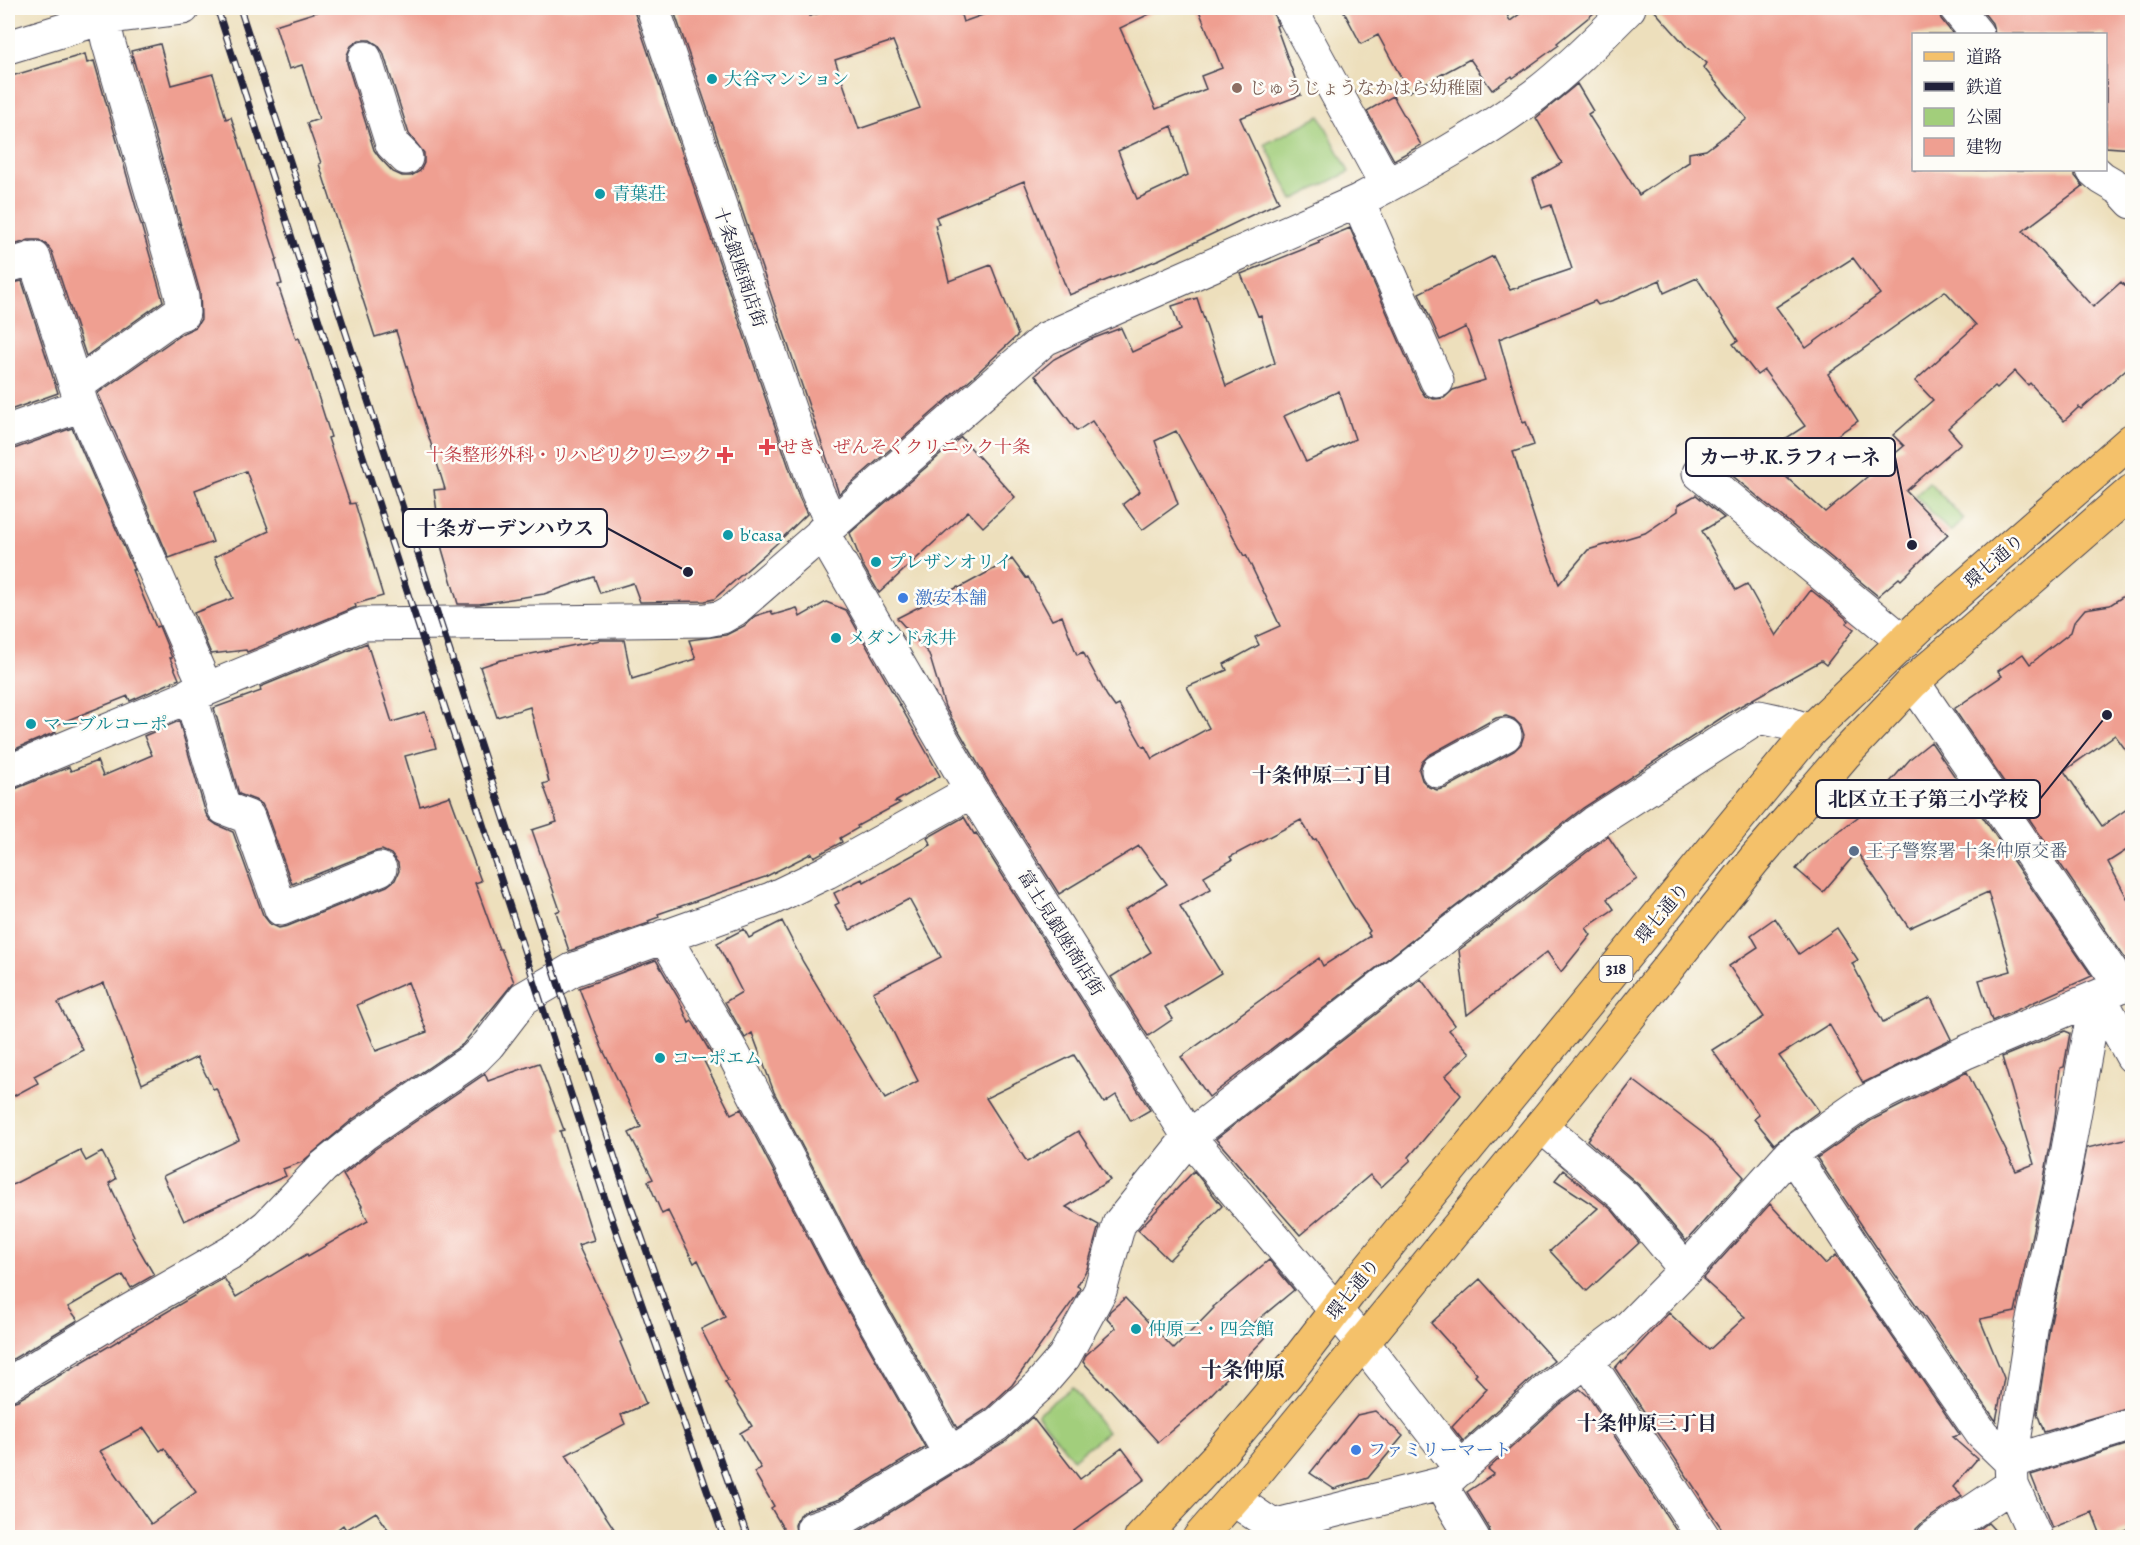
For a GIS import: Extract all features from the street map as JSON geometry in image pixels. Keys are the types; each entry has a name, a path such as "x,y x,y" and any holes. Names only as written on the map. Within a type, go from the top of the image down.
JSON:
{"main road":[{"name":"環七通り","path":"1141,1538 1218,1456 1286,1375 1336,1310 1810,731 1924,622 2133,440"},
{"name":"環七通り","path":"1199,1538 1541,1126 1754,860 1844,755 1913,682 2133,491"}],"street":[{"path":"8,47 103,18 183,8"},
{"name":"十条銀座商店街","path":"653,8 817,491 827,528"},
{"path":"1290,8 1372,193 1437,381"},
{"path":"8,772 363,624 707,620 723,617 734,610 1045,339 1372,193 1490,127 1535,95 1576,61 1629,8"},
{"path":"1956,8 1976,33"},
{"path":"8,431 79,396 174,316 183,313 182,297 103,18"},
{"path":"365,58 392,144 406,158"},
{"path":"2094,171 2119,188 2133,202"},
{"path":"8,266 34,258 79,396 198,691 224,808 248,817 281,909 380,869"},
{"path":"1699,473 1904,642"},
{"name":"富士見銀座商店街","path":"827,528 972,791 1189,1137 1363,1343 1451,1476 1473,1538"},
{"path":"1913,682 2117,988 2133,1056"},
{"path":"813,1528 849,1516 950,1454 996,1425 1039,1386 1064,1357 1100,1291 1119,1224 1189,1137 1594,823 1759,717 1810,731"},
{"path":"1438,771 1505,735"},
{"path":"8,1384 237,1249 267,1226 323,1167 364,1134 475,1059 524,998 572,970 771,899 827,872 972,791"},
{"path":"664,936 734,1055 848,1274 950,1454"},
{"path":"1233,1499 1273,1526 1451,1476 1546,1391 1622,1334 1789,1155 1862,1104 1885,1092 1966,1052 2117,988"},
{"path":"2012,1474 2032,1324 2061,1188 2088,1039 2117,988"},
{"path":"1541,1126 1625,1197 1685,1269"},
{"path":"1789,1155 1803,1171 1867,1268 2012,1474 2036,1538"},
{"path":"1587,1360 1704,1538"},
{"path":"1933,1538 2012,1474 2133,1424"}],"green space":[{"path":"1320,116 1349,172 1293,200 1265,144"},
{"path":"1929,482 1964,519 1950,532 1915,495"},
{"path":"1072,1387 1107,1432 1073,1459 1037,1414"}],"building":[{"path":"329,8 635,8 635,14 799,497 807,514 714,599 640,602 633,583 600,593 594,577 544,594 479,604 458,604 442,549 434,490 445,489 396,331 375,337 307,123 319,119 302,65 289,69 275,25","holes":["359,40 370,40 383,52 409,134 424,153 424,163 420,171 411,176 402,176 393,172 374,150 347,63 347,55 351,46"]},
{"path":"673,8 808,8 810,16 836,8 959,8 963,22 1002,8 1162,8 1120,28 1156,109 1206,89 1201,76 1222,68 1198,8 1271,8 1301,95 1240,118 1279,202 1160,259 1069,295 1024,181 936,217 939,224 935,225 949,281 991,265 1018,335 839,494","holes":["893,41 920,108 859,129 835,60","1172,126 1188,175 1137,199 1118,151"]},
{"path":"1342,8 1504,8 1510,21 1528,8 1600,8 1557,43 1559,45 1492,90 1470,59 1409,92 1378,35 1361,44"},
{"path":"1652,8 1938,8 1941,19 1952,33 1912,33 1912,171 2075,171 2075,176 2083,186 2023,231 2093,307 2121,282 2133,295 2133,363 2064,421 2030,383 2028,385 2015,371 1948,428 1961,443 1906,491 1948,534 1901,580 1899,578 1878,596 1728,472 1748,457 1751,461 1805,426 1764,370 1757,375 1733,344 1738,341 1697,278 1664,293 1660,280 1614,300 1598,305 1595,301 1499,339 1523,423 1526,422 1534,445 1513,452 1539,533 1559,584 1588,550 1645,533 1678,511 1678,505 1696,495 1724,518 1702,531 1736,590 1747,584 1776,636 1811,590 1849,621 1846,623 1854,629 1826,665 1821,661 1735,709 1583,808 1209,1097 1181,1057 1319,958 1323,966 1370,936 1368,933 1370,931 1350,901 1316,839 1313,840 1301,820 1230,857 1232,860 1204,876 1211,889 1180,906 1221,973 1165,1007 1173,1019 1148,1036 1111,977 1151,952 1125,910 1167,884 1139,846 1059,894 988,781 945,707 929,654 897,618 1012,559 1026,578 1028,577 1052,620 1062,616 1077,655 1083,652 1107,696 1115,707 1119,705 1152,759 1209,728 1187,687 1227,670 1224,664 1259,645 1255,637 1280,626 1246,555 1244,556 1176,431 1155,441 1178,504 1142,530 1123,504 1140,491 1092,421 1077,431 1035,375 1054,359 1089,340 1121,328 1132,352 1180,330 1172,306 1197,298 1226,386 1275,363 1261,315 1258,316 1241,274 1350,228 1425,396 1434,399 1444,398 1453,390 1485,380 1466,327 1440,340 1419,293 1493,256 1510,290 1572,269 1551,205 1542,208 1533,179 1562,163 1536,118 1577,84 1593,111 1588,114 1639,195 1689,162 1689,153 1706,150 1747,119 1703,67 1707,63 1687,47","holes":["1853,258 1880,294 1806,348 1776,307","1945,291 1976,325 1915,381 1933,400 1893,435 1904,446 1825,512 1784,475 1807,460 1805,457 1858,421 1828,374","1339,391 1355,439 1306,462 1284,416","1506,716 1514,719 1521,726 1524,735 1521,744 1514,751 1446,788 1437,790 1429,787 1422,780 1419,770 1422,762 1429,755 1496,718"]},
{"path":"1980,8 2133,8 2133,149 2107,147 2107,33 1995,33 1992,23"},
{"path":"160,44 171,85 213,74 226,119 231,117 277,259 275,260 282,284 278,285 296,339 299,338 309,367 331,437 328,438 350,504 355,503 383,596 355,604 356,607 247,652 246,650 211,654 194,613 233,598 214,557 269,531 246,471 195,490 213,542 169,558 98,393 183,333 196,327 201,319 200,292 131,51"},
{"path":"85,54 87,63 94,61 163,301 86,356 52,252 47,245 39,240 29,240 8,247 8,77"},
{"path":"1393,96 1421,145 1394,160 1367,111"},
{"path":"22,281 58,393 10,410 8,401 8,284"},
{"path":"72,428 134,570 132,570 156,627 159,626 179,679 130,701 128,696 53,726 56,732 8,752 8,449 14,449"},
{"path":"961,437 1015,497 983,527 968,511 879,593 862,564 850,533"},
{"path":"2133,590 2133,760 2115,735 2064,771 2102,826 2133,805 2133,846 2108,862 2133,909 2133,970 1954,709 2002,676 1998,671 2023,654 2030,664 2071,632 2074,622 2085,609 2110,605"},
{"path":"826,602 846,610 940,776 895,802 900,803 857,826 858,828 840,838 842,842 814,857 812,853 765,877 658,914 659,917 648,921 649,923 569,951 556,912 560,910 532,830 557,822 543,784 549,782 530,707 497,717 480,667 501,660 600,640 624,640 632,679 696,659 689,640 726,635 744,626 755,616 771,611 773,615 797,608 800,617"},
{"path":"367,643 392,722 425,712 436,748 405,756 420,806 450,796 481,881 475,883 499,949 501,949 514,982 463,1044 353,1119 302,1162 283,1169 286,1176 184,1221 163,1176 239,1140 216,1088 213,1089 197,1057 142,1084 104,983 58,1003 83,1050 34,1076 38,1083 8,1099 8,790 69,767 71,771 97,761 103,776 152,755 144,736 179,721 206,814 217,825 233,832 263,915 270,924 279,928 288,926 387,886 395,880 399,871 398,863 391,854 382,850 292,884 262,804 239,794 214,708 261,691 260,687","holes":["408,982 427,1032 376,1051 357,1005"]},
{"path":"1931,742 2092,976 1992,1021 1979,980 2011,971 1988,892 1909,928 1857,852 1823,892 1796,869 1808,855 1863,813 1911,758"},
{"path":"964,817 1150,1110 1131,1121 1116,1095 1104,1103 1074,1055 986,1098 1027,1162 1078,1131 1110,1180 1066,1207 1099,1225 1087,1269 1077,1286 1080,1288 1077,1295 1012,1385 985,1410 957,1428 864,1265 774,1092 752,1033 745,1038 725,1002 742,992 717,943 744,929 749,938 782,921 803,962 885,1099 918,1081 873,992 941,957 909,899 850,930 835,905 839,903 834,893 862,879 864,882 931,845 927,838"},
{"path":"1608,836 1637,879 1607,899 1614,909 1586,928 1591,935 1561,972 1547,952 1467,1015 1459,950"},
{"path":"1775,918 1799,954 1837,928 1858,960 1852,963 1883,1022 1931,998 1951,1039 1863,1083 1829,1024 1779,1056 1819,1111 1774,1144 1754,1119 1759,1115 1712,1050 1764,1017 1729,966 1758,947 1751,935"},
{"path":"656,960 679,999 689,1023 692,1021 712,1055 703,1059 731,1114 741,1109 832,1283 925,1447 840,1499 799,1515 795,1525 797,1538 789,1538 771,1508 774,1506 754,1472 761,1468 740,1433 752,1426 725,1382 728,1381 701,1329 725,1317 698,1260 694,1263 668,1211 662,1214 648,1181 653,1179 629,1133 641,1127 602,1048 579,988"},
{"path":"1421,979 1455,1025 1449,1030 1470,1053 1445,1076 1461,1095 1409,1157 1411,1160 1381,1187 1370,1175 1300,1235 1216,1139"},
{"path":"2065,1031 2070,1033 2064,1067 2060,1068 2055,1118 2015,1312 1980,1319 2004,1378 1996,1421 1817,1158 1872,1120 1967,1072 2016,1171 2034,1164 2002,1057"},
{"path":"539,1063 564,1130 560,1131 594,1240 578,1245 608,1308 646,1404 621,1415 625,1424 566,1455 620,1538 394,1538 376,1512 346,1530 343,1525 326,1538 15,1538 8,1527 8,1403 18,1400 224,1278 236,1297 307,1254 308,1256 368,1221 362,1206 343,1175 375,1149 485,1074 488,1081","holes":["144,1428 160,1451 164,1448 196,1492 151,1524 100,1451"]},
{"path":"1633,1080 1708,1137 1744,1177 1686,1241 1639,1185 1587,1140"},
{"path":"2133,1137 2133,1173 2129,1174 2133,1202 2133,1406 2044,1432 2037,1413 2050,1327 2087,1148"},
{"path":"80,1150 86,1161 102,1152 116,1179 109,1183 134,1236 132,1237 154,1275 131,1288 123,1275 68,1307 78,1320 8,1362 8,1187"},
{"path":"1563,1170 1612,1210 1639,1243 1587,1291 1550,1251 1598,1208 1555,1180"},
{"path":"1194,1171 1222,1206 1169,1260 1138,1230"},
{"path":"1770,1204 1825,1264 1836,1255 1960,1435 1952,1437 1977,1459 1953,1487 1962,1496 1923,1522 1916,1529 1915,1538 1728,1538 1615,1368 1669,1313 1709,1350 1745,1317 1703,1279"},
{"path":"1269,1260 1294,1290 1253,1324 1266,1337 1198,1408 1158,1442 1083,1362 1086,1355 1116,1328 1107,1318 1110,1311 1125,1298 1174,1349 1213,1307"},
{"path":"1480,1279 1554,1361 1533,1377 1463,1441 1452,1427 1487,1389 1475,1376 1477,1374 1431,1323"},
{"path":"1580,1389 1589,1397 1681,1538 1492,1538 1489,1528 1467,1492 1494,1474 1488,1469 1558,1405"},
{"path":"1375,1411 1403,1436 1368,1478 1334,1489 1310,1473 1357,1415"},
{"path":"1032,1417 1080,1479 1122,1448 1145,1479 1064,1538 843,1538 858,1532 1006,1441"},
{"path":"2129,1444 2133,1453 2133,1528 2108,1538 2102,1538 2092,1512 2052,1528 2031,1475"},
{"path":"1988,1523 2002,1538 1967,1538"}],"railway":[{"path":"217,8 609,1211 724,1538"},
{"path":"240,8 629,1201 748,1538"}],"place":[{"name":"大谷マンション","path":"712,79"},
{"name":"じゅうじょうなかはら幼稚園","path":"1237,88"},
{"name":"青葉荘","path":"600,194"},
{"name":"せき、ぜんそくクリニック十条","path":"767,447"},
{"name":"十条整形外科・リハビリクリニック","path":"725,455"},
{"name":"b'casa","path":"728,535"},
{"name":"カーサ.K.ラフィーネ","path":"1912,545"},
{"name":"プレザンオリイ","path":"876,562"},
{"name":"十条ガーデンハウス","path":"688,572"},
{"name":"激安本舗","path":"903,598"},
{"name":"メダンド永井","path":"836,638"},
{"name":"北区立王子第三小学校","path":"2107,715"},
{"name":"マーブルコーポ","path":"31,724"},
{"name":"王子警察署 十条仲原交番","path":"1854,851"},
{"name":"コーポエム","path":"660,1058"},
{"name":"仲原二・四会館","path":"1136,1329"},
{"name":"ファミリーマート","path":"1356,1450"}],"district":[{"name":"十条仲原二丁目","path":"1322,775"},
{"name":"十条仲原","path":"1243,1370"},
{"name":"十条仲原三丁目","path":"1647,1423"}]}
